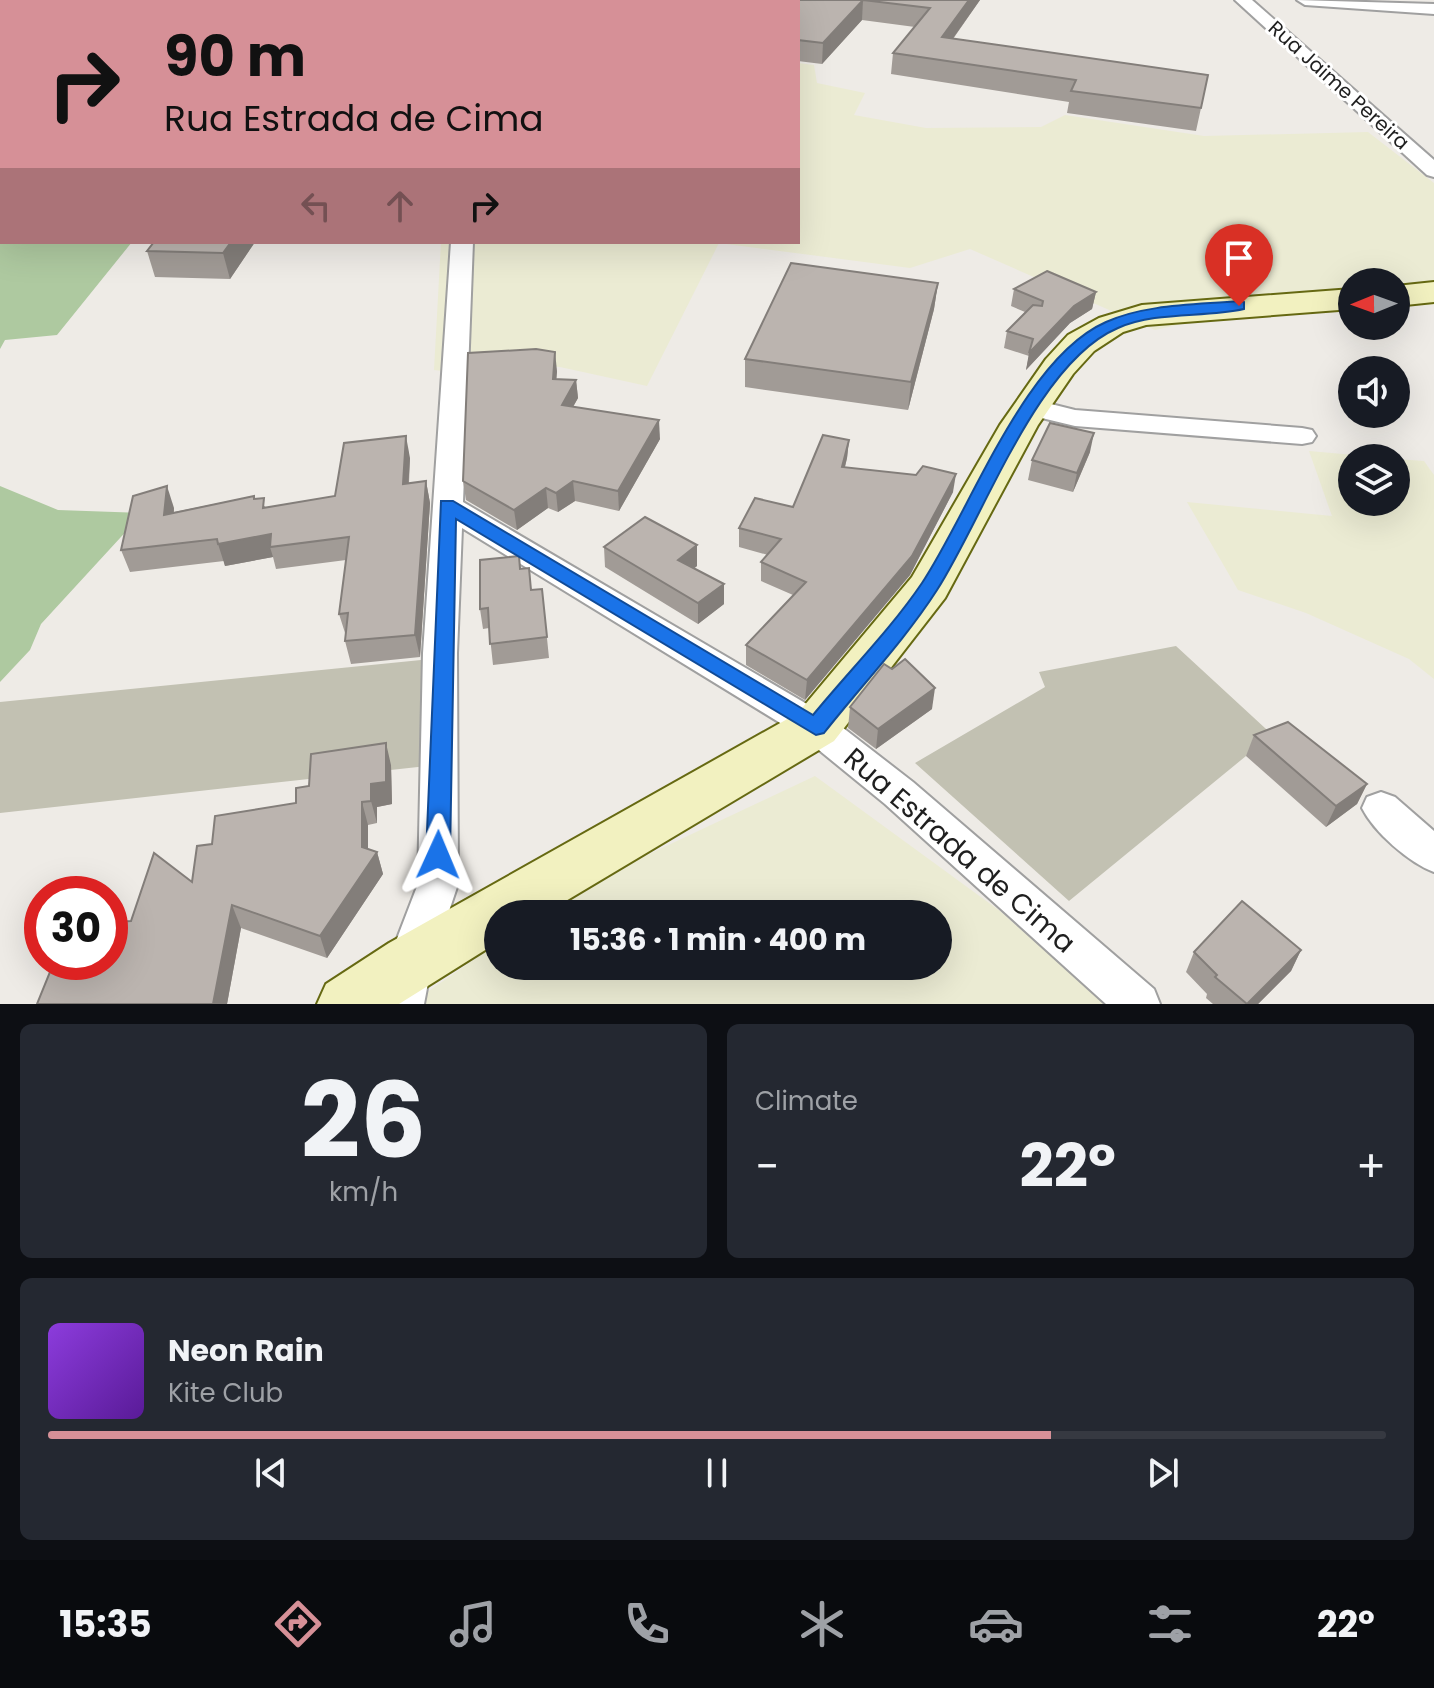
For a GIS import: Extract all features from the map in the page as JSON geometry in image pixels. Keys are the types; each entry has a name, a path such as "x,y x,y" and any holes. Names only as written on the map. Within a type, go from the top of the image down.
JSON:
{"street":[{"name":"Rua Jaime Pereira","path":"1243,0 1434,171"},
{"path":"1305,0 1434,9"},
{"path":"406,983 438,884 440,653 462,244"},
{"path":"1410,295 1434,292"},
{"path":"348,1004 406,983 816,727 929,587 1031,407 1059,367 1081,343 1111,325 1171,311 1338,300"},
{"path":"1031,407 1075,418 1302,436"},
{"name":"Rua Estrada de Cima","path":"447,505 816,727 899,793 1138,1004"},
{"path":"1381,808 1434,855"}],"shaded area":[{"path":"1176,646 1280,742 1246,756 1069,901 915,763 1045,687 1039,672"},
{"path":"431,659 427,766 0,813 0,702"}],"green space":[{"path":"800,63 814,65 817,83 865,93 854,115 926,128 1041,127 1065,115 1204,136 1368,132 1434,183 1434,305 1410,306 1410,268 1338,268 1338,309 1232,313 1155,330 970,249 910,268 727,244 800,244"},
{"path":"0,244 130,244 57,335 5,340 0,349"},
{"path":"441,244 718,244 647,386 560,367 520,364 459,373 434,370"},
{"path":"1309,451 1338,454 1338,516 1410,516 1410,460 1424,461 1434,475 1434,679 1409,659 1306,613 1238,590 1187,502 1332,516"},
{"path":"0,486 58,510 143,513 41,624 30,650 0,682"},
{"path":"815,776 1000,911 1105,1004 410,1004 484,953 484,980 952,980 952,900 559,900 575,889"}],"building":[{"path":"800,0 863,0 823,43 800,40"},
{"path":"863,0 969,0 942,37 1208,75 1201,108 1071,91 1076,80 893,53 930,8"},
{"path":"152,244 230,244 223,253 147,251"},
{"path":"791,263 938,283 911,382 745,359"},
{"path":"1047,271 1096,292 1074,306 1029,353 1033,339 1007,331 1033,305 1042,306 1043,301 1014,289"},
{"path":"536,349 555,352 553,379 576,380 562,405 659,420 618,491 573,481 556,493 546,488 514,510 463,481 468,353"},
{"path":"1050,423 1094,433 1077,473 1032,460"},
{"path":"823,435 849,440 842,467 916,475 923,466 956,474 912,556 807,680 746,645 806,582 761,562 781,539 739,528 755,498 793,507"},
{"path":"406,436 403,484 426,481 415,635 345,641 348,613 339,614 349,537 270,547 271,534 218,544 217,539 121,550 133,496 167,486 164,515 254,496 254,499 264,498 263,508 335,496 344,443"},
{"path":"645,517 697,545 678,560 724,584 698,603 604,547"},
{"path":"519,556 520,569 529,568 531,590 542,589 547,637 490,644 488,608 480,609 480,560"},
{"path":"905,659 935,688 878,729 850,707 884,664 892,669"},
{"path":"1288,722 1367,784 1336,806 1254,735"},
{"path":"386,743 386,782 371,784 371,801 362,802 362,847 377,852 320,936 232,905 213,1004 37,1004 47,980 128,980 128,921 131,921 154,853 192,882 197,846 212,844 215,816 296,803 296,788 309,786 311,754"},
{"path":"1242,901 1301,950 1247,1004 1215,977 1217,975 1194,952"}],"route":[{"path":"438,855 440,653 447,505 816,727 929,587 1019,425 1059,367 1081,343 1111,325 1142,315 1239,306"}]}
